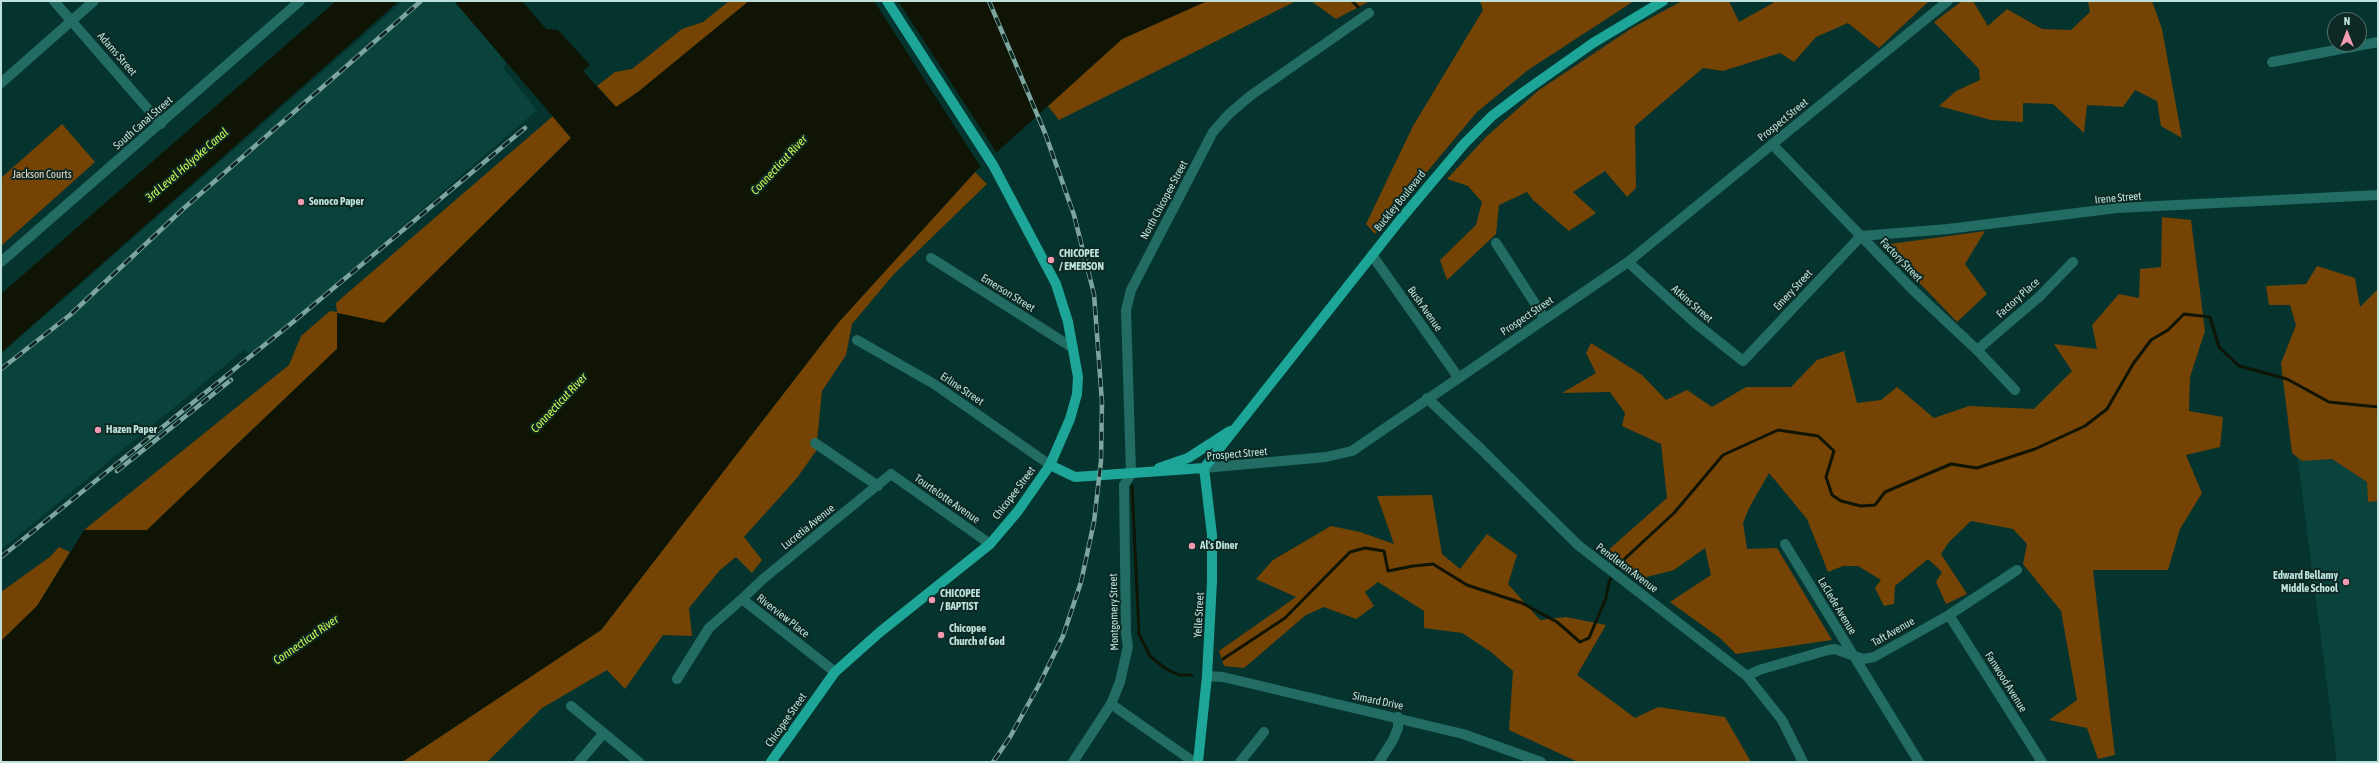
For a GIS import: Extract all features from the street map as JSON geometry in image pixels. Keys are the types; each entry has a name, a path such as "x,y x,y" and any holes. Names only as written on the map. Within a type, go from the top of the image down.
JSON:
{"main road":[{"name":"Chicopee Street","path":"771,762 834,672 880,632 990,544 1018,511 1050,465 1070,420 1076,394 1078,377 1073,348 1068,322 1056,284 993,165 887,1"},
{"name":"Buckley Boulevard","path":"1204,468 1437,174 1492,116 1593,43 1663,1"},
{"path":"1146,473 1188,458 1240,424"},
{"name":"Prospect Street","path":"1050,465 1075,477 1204,468"},
{"name":"Yelle Street","path":"1198,762 1207,676 1212,581 1212,535 1204,468"}],"street":[{"name":"Adams Street","path":"54,1 161,124"},
{"path":"1,83 94,1"},
{"name":"South Canal Street","path":"1,262 161,124 300,1"},
{"name":"Prospect Street","path":"1204,468 1341,455 1352,451 1427,398 1628,262 1948,1"},
{"name":"North Chicopee Street","path":"1131,474 1126,310 1131,290 1165,220 1213,132 1229,114 1250,96 1369,13"},
{"path":"2272,62 2378,42"},
{"name":"Factory Street","path":"1772,144 1912,289 1977,350 2015,390"},
{"name":"Irene Street","path":"1861,236 1948,229 2117,208 2378,195"},
{"name":"Emery Street","path":"1743,361 1861,236"},
{"path":"1496,243 1545,319"},
{"name":"Bush Avenue","path":"1372,255 1458,377"},
{"name":"Emerson Street","path":"931,258 1073,348"},
{"name":"Atkins Street","path":"1628,262 1694,322 1743,361"},
{"name":"Factory Place","path":"1977,350 2039,297 2073,262"},
{"name":"Erline Street","path":"857,340 934,384 1050,465"},
{"name":"Pendleton Avenue","path":"1427,398 1578,545 1605,568 1691,630 1747,676 1782,720 1803,762"},
{"path":"815,443 878,486"},
{"name":"Lucretia Avenue","path":"742,599 784,561 891,474"},
{"name":"Tourtelotte Avenue","path":"891,474 990,544"},
{"name":"Montgomery Street","path":"1073,762 1111,704 1120,682 1128,646 1126,634 1124,485 1131,474"},
{"name":"LaClede Avenue","path":"1786,544 1919,762"},
{"name":"Taft Avenue","path":"1747,676 1759,670 1828,650 1835,649 1863,659 1874,657 1949,615 2017,570"},
{"name":"Riverview Place","path":"677,679 709,628 742,599 834,672"},
{"name":"Fanwood Avenue","path":"1949,615 2042,762"},
{"name":"Simard Drive","path":"1207,676 1223,678 1398,717 1463,734 1541,762"},
{"path":"1111,704 1194,762"},
{"path":"571,706 603,734 639,762"},
{"path":"1380,762 1398,728 1398,717"},
{"path":"1240,762 1264,732"},
{"path":"579,762 603,734"}],"shaded area":[{"path":"403,1 457,1 507,54 504,69 537,110 252,356 245,349 1,550 1,354"},
{"name":"Edward Bellamy Middle School","path":"2287,377 2378,402 2378,762 2337,762"}],"green space":[{"path":"729,1 749,1 638,92 616,107 597,86 615,72 632,69 682,29 703,22"},
{"path":"1207,1 1296,1 1059,120 1048,106 1122,39"},
{"path":"1311,1 1370,1 1336,19"},
{"path":"1480,1 1634,1 1528,70 1477,112 1375,234 1366,224 1413,126 1483,10"},
{"path":"1682,1 1729,1 1739,22 1773,3 1773,1 1929,1 1879,48 1848,23 1816,37 1794,62 1780,53 1723,71 1703,68 1635,126 1636,188 1627,197 1605,171 1573,192 1596,213 1569,231 1533,200 1527,192 1499,205 1496,234 1447,280 1440,260 1476,225 1482,202 1468,186 1447,179 1486,137 1539,90 1632,28"},
{"path":"1962,1 1973,1 1988,26 2007,9 2042,29 2071,30 2090,12 2088,1 2152,1 2162,29 2182,138 2161,126 2157,101 2135,90 2123,107 2087,105 2084,133 2053,104 2023,103 2023,122 1991,120 1939,106 1956,91 1980,80 1979,69 1934,22"},
{"path":"553,116 571,138 384,323 338,313 337,349 147,530 84,530 289,365 301,336 330,311 337,312 336,303"},
{"name":"Jackson Courts","path":"62,124 95,162 1,246 1,178"},
{"path":"975,172 987,184 894,274 852,324 846,355 822,391 816,451 797,478 744,537 762,560 752,573 736,557 720,570 689,608 692,636 663,635 625,689 607,670 542,708 487,762 402,762 601,630 838,323"},
{"path":"2162,217 2191,220 2205,331 2190,377 2189,411 2223,417 2220,447 2186,455 2202,493 2180,529 2168,570 2093,570 2115,755 2098,759 2087,728 2049,720 2077,700 2061,611 2023,564 2027,544 2013,529 1971,521 1949,542 1941,554 1967,594 1946,604 1936,582 1942,572 1928,559 1895,586 1894,604 1884,606 1875,588 1881,580 1858,566 1843,566 1828,572 1807,519 1769,473 1749,508 1743,523 1747,549 1777,548 1832,640 1736,654 1720,638 1670,602 1711,575 1705,548 1674,570 1635,580 1605,553 1667,498 1661,444 1622,426 1625,413 1610,392 1562,393 1596,373 1586,353 1591,343 1642,375 1666,400 1687,390 1712,407 1746,387 1791,387 1817,360 1844,351 1857,403 1881,400 1897,387 1934,418 1969,406 2034,409 2072,371 2054,344 2097,349 2092,325 2119,294 2139,298 2140,269 2161,267"},
{"path":"1985,231 1965,264 1987,294 1957,322 1883,245"},
{"path":"2317,266 2355,278 2360,307 2378,289 2378,501 2368,502 2367,482 2332,459 2302,461 2292,453 2281,363 2296,325 2290,305 2269,305 2266,286 2306,284"},
{"path":"1432,495 1442,554 1460,569 1487,534 1517,555 1508,584 1540,620 1566,617 1606,625 1577,675 1635,718 1658,707 1725,717 1751,762 1578,762 1509,730 1513,671 1491,652 1462,633 1424,628 1424,611 1378,582 1365,592 1374,606 1356,619 1324,607 1306,615 1244,668 1224,666 1219,651 1296,597 1256,579 1273,560 1331,526 1360,532 1394,544 1377,496"},
{"path":"59,547 70,552 37,606 1,641 1,592 51,556"}],"water":[{"name":"3rd Level Holyoke Canal","path":"336,1 399,1 1,353 1,294"},
{"name":"Connecticut River","path":"454,1 522,1 546,29 558,30 590,65 583,71 616,107 638,92 749,1 1207,1 1122,39 975,172 838,323 601,630 402,762 1,762 1,641 37,606 84,530 147,530 337,349 337,313 384,323 571,138"}],"pier":[{"path":"874,1 898,1 998,155 982,169"}],"waterway":[{"path":"1352,1 1358,7"},
{"path":"1223,659 1285,618 1350,552 1365,548 1384,551 1388,571 1433,564 1467,585 1522,603 1557,622 1580,642 1589,638 1606,598 1609,582 1618,565 1674,513 1723,455 1778,430 1818,436 1834,451 1826,477 1832,495 1841,501 1861,506 1875,505 1885,492 1951,464 1977,468 2035,449 2085,426 2107,409 2133,364 2151,340 2168,330 2184,314 2210,317 2219,347 2239,366 2287,379 2329,402 2378,407"},
{"path":"1132,486 1139,634 1150,656 1166,669 1179,675 1192,675"}],"railway":[{"path":"1,369 70,315 183,209 421,1"},
{"path":"989,1 1045,133 1074,215 1094,294 1102,402 1101,461 1094,522 1081,582 1063,636 1040,683 1010,737 993,762"},
{"path":"1,557 293,322 525,128"},
{"path":"117,471 231,380"}],"place":[{"name":"Sonoco Paper","path":"301,202"},
{"name":"CHICOPEE / EMERSON","path":"1051,260"},
{"name":"Hazen Paper","path":"98,430"},
{"name":"Al's Diner","path":"1192,546"},
{"name":"Edward Bellamy Middle School","path":"2346,582"},
{"name":"CHICOPEE / BAPTIST","path":"932,600"},
{"name":"Chicopee Church of God","path":"941,635"}]}
